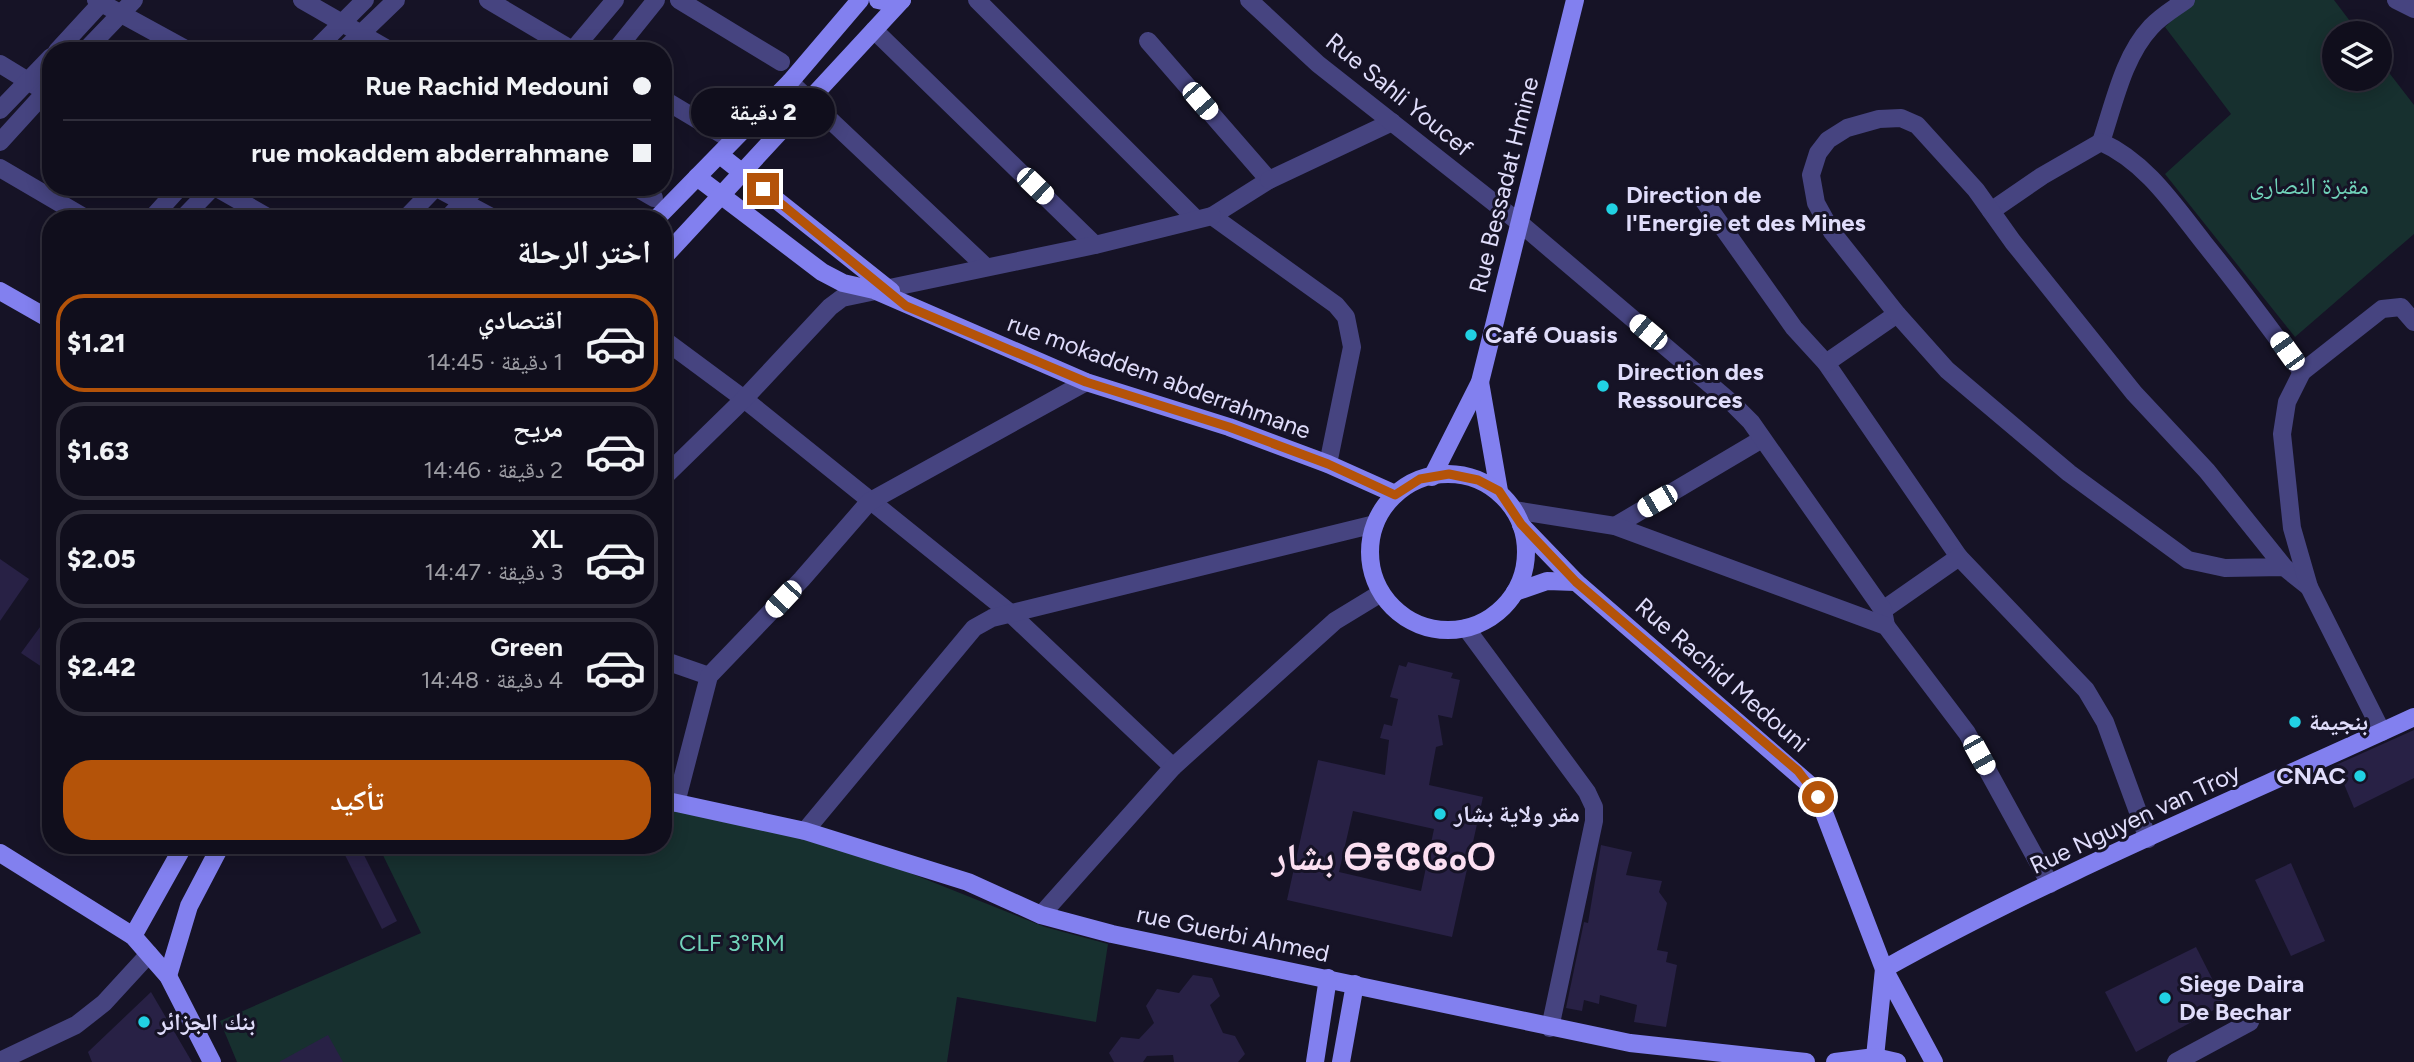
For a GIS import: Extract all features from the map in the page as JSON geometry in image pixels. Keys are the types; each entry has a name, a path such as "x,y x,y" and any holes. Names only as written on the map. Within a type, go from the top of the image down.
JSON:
{"main road":[{"path":"665,210 790,82 860,0"},
{"path":"878,0 892,3 902,0"},
{"path":"672,248 902,0"},
{"name":"Rue Bessadat Hmine","path":"1432,477 1480,382 1575,0"},
{"name":"rue mokaddem abderrahmane","path":"720,155 880,289 906,306 1086,382 1229,427 1328,464 1395,495"},
{"path":"697,177 822,272 843,284 880,289"},
{"path":"0,291 42,315"},
{"name":"Rue Bessadat Hmine","path":"1480,382 1499,491"},
{"path":"1449,474 1478,480 1499,491 1517,517 1526,547 1523,570 1515,592 1502,608 1485,621 1465,628 1427,628 1409,620 1381,593 1373,575 1370,555 1375,524 1395,495 1420,479 1449,474"},
{"name":"Rue Rachid Medouni","path":"1517,517 1576,582 1810,785 1818,797 1884,970 1934,1062"},
{"path":"1515,592 1547,581 1576,582"},
{"name":"Rue Nguyen van Troy","path":"1884,970 1953,931 2050,884 2414,717"},
{"name":"rue Guerbi Ahmed","path":"672,802 805,831 968,882 1041,915 1112,934 1630,1043 1807,1062"},
{"path":"0,853 133,936 168,976 212,1062"},
{"path":"133,936 179,854"},
{"path":"168,976 190,906 216,854"},
{"path":"1875,1057 1884,970"},
{"path":"1315,1062 1328,978"},
{"path":"1341,1062 1354,984"},
{"path":"1835,1062 1875,1057 1897,1062"}],"street":[{"path":"94,42 134,0"},
{"path":"302,0 376,42"},
{"path":"323,42 365,0"},
{"path":"352,42 396,0"},
{"path":"488,0 558,42"},
{"path":"580,42 615,0"},
{"path":"622,42 656,0"},
{"path":"679,0 781,62"},
{"path":"977,0 1203,217 1336,305 1346,317 1352,346 1328,464"},
{"name":"Rue Sahli Youcef","path":"1249,0 1318,64 1521,224 1732,404 1762,439 1967,733 2050,884"},
{"path":"1991,211 2042,176 2101,142 2127,65 2138,43 2152,26 2186,0"},
{"path":"2396,0 2414,9"},
{"path":"65,42 101,1 172,42"},
{"path":"874,30 1095,245"},
{"path":"1148,41 1269,180"},
{"path":"0,64 42,88"},
{"path":"0,110 42,67"},
{"path":"790,82 986,267"},
{"path":"0,142 42,98"},
{"path":"672,104 723,135"},
{"path":"2284,567 2225,568 2188,560 2069,474 1998,417 1947,370 1897,314 1832,232 1816,203 1811,175 1818,153 1828,140 1847,128 1879,119 1901,118 1917,125 1952,162 2134,393 2207,471 2284,567 2309,587"},
{"path":"672,469 744,399 830,307 842,298 1095,245 1203,217 1269,180 1392,122"},
{"path":"2101,142 2123,153 2147,174 2257,309 2302,372"},
{"path":"0,168 42,193"},
{"path":"48,196 72,210"},
{"path":"159,210 172,196"},
{"path":"191,210 205,196"},
{"path":"230,196 255,210"},
{"path":"413,210 427,196"},
{"path":"456,210 469,196"},
{"path":"473,196 486,210"},
{"path":"1704,201 1794,328 1826,363 1959,557 2086,690 2105,722 2148,839"},
{"path":"2382,732 2309,587 2292,528 2282,434 2287,402 2302,372 2382,309 2401,307 2414,322"},
{"path":"1826,363 1897,314"},
{"path":"672,346 744,399 1009,612 1174,767"},
{"path":"672,796 709,676 802,579 869,502 1086,382"},
{"path":"1615,526 1762,439"},
{"path":"1517,517 1615,526 1885,618 1959,557"},
{"path":"805,831 974,628 1009,612 1375,524"},
{"path":"1041,915 1174,767 1335,621 1381,593"},
{"path":"1465,628 1587,792 1594,807 1594,821 1550,1028"},
{"path":"672,663 709,676"},
{"path":"0,1061 76,1025 104,1003 149,954"},
{"path":"2176,1062 2249,1023"}],"green space":[{"name":"مقبرة النصارى","path":"2194,0 2334,0 2350,21 2322,21 2322,91 2392,91 2392,77 2414,105 2414,234 2295,337 2165,174 2231,114 2165,27"},
{"name":"CLF 3°RM","path":"672,809 738,821 880,861 1045,927 1108,944 1096,1022 957,997 947,1062 237,1062 220,1021 421,933 382,854 672,854"}],"building":[{"path":"0,559 29,579 0,621"},
{"path":"42,624 42,667 21,653"},
{"path":"1408,662 1453,673 1451,678 1460,680 1452,718 1438,715 1443,745 1436,747 1429,785 1483,797 1452,937 1287,900 1318,760 1385,775 1389,740 1380,738 1384,724 1392,726 1398,699 1390,697 1399,665 1406,667","holes":["1353,811 1434,829 1421,891 1339,872"]},
{"path":"2414,730 2414,778 2354,808 2336,765"},
{"path":"1601,845 1632,852 1626,875 1662,881 1659,892 1667,903 1657,950 1668,952 1666,962 1677,965 1666,1027 1634,1022 1637,1005 1600,995 1599,1004 1584,1000 1582,1011 1566,1008 1584,922 1588,923"},
{"path":"344,854 364,854 397,921 382,929"},
{"path":"2291,863 2325,941 2291,956 2255,880"},
{"name":"Siege Daira De Bechar","path":"2196,947 2225,1004 2136,1052 2105,992"},
{"path":"1193,975 1212,978 1220,996 1210,1005 1223,1033 1235,1036 1245,1054 1238,1062 1174,1062 1173,1055 1147,1056 1143,1062 1114,1062 1109,1053 1121,1037 1139,1039 1154,1023 1146,1006 1157,989 1179,993"},
{"name":"بنك الجزائر","path":"151,992 192,1062 92,1062 88,1052"},
{"path":"328,1035 343,1062 279,1062"}],"place":[{"name":"Direction de l'Energie et des Mines","path":"1612,209"},
{"name":"Café Ouasis","path":"1471,335"},
{"name":"Direction des Ressources","path":"1603,386"},
{"name":"بنجيمة","path":"2295,722"},
{"name":"CNAC","path":"2360,776"},
{"name":"مقر ولاية بشار","path":"1440,814"},
{"name":"Siege Daira De Bechar","path":"2165,998"},
{"name":"بنك الجزائر","path":"144,1022"}],"district":[{"name":"بشار ⴱⴻⵛⵛⴰⵔ","path":"1384,857"}],"route":[{"path":"763,189 906,306 969,334 1086,382 1229,427 1328,464 1395,495 1420,479 1449,474 1478,480 1499,491 1521,524 1576,582 1798,771 1818,797"}]}
